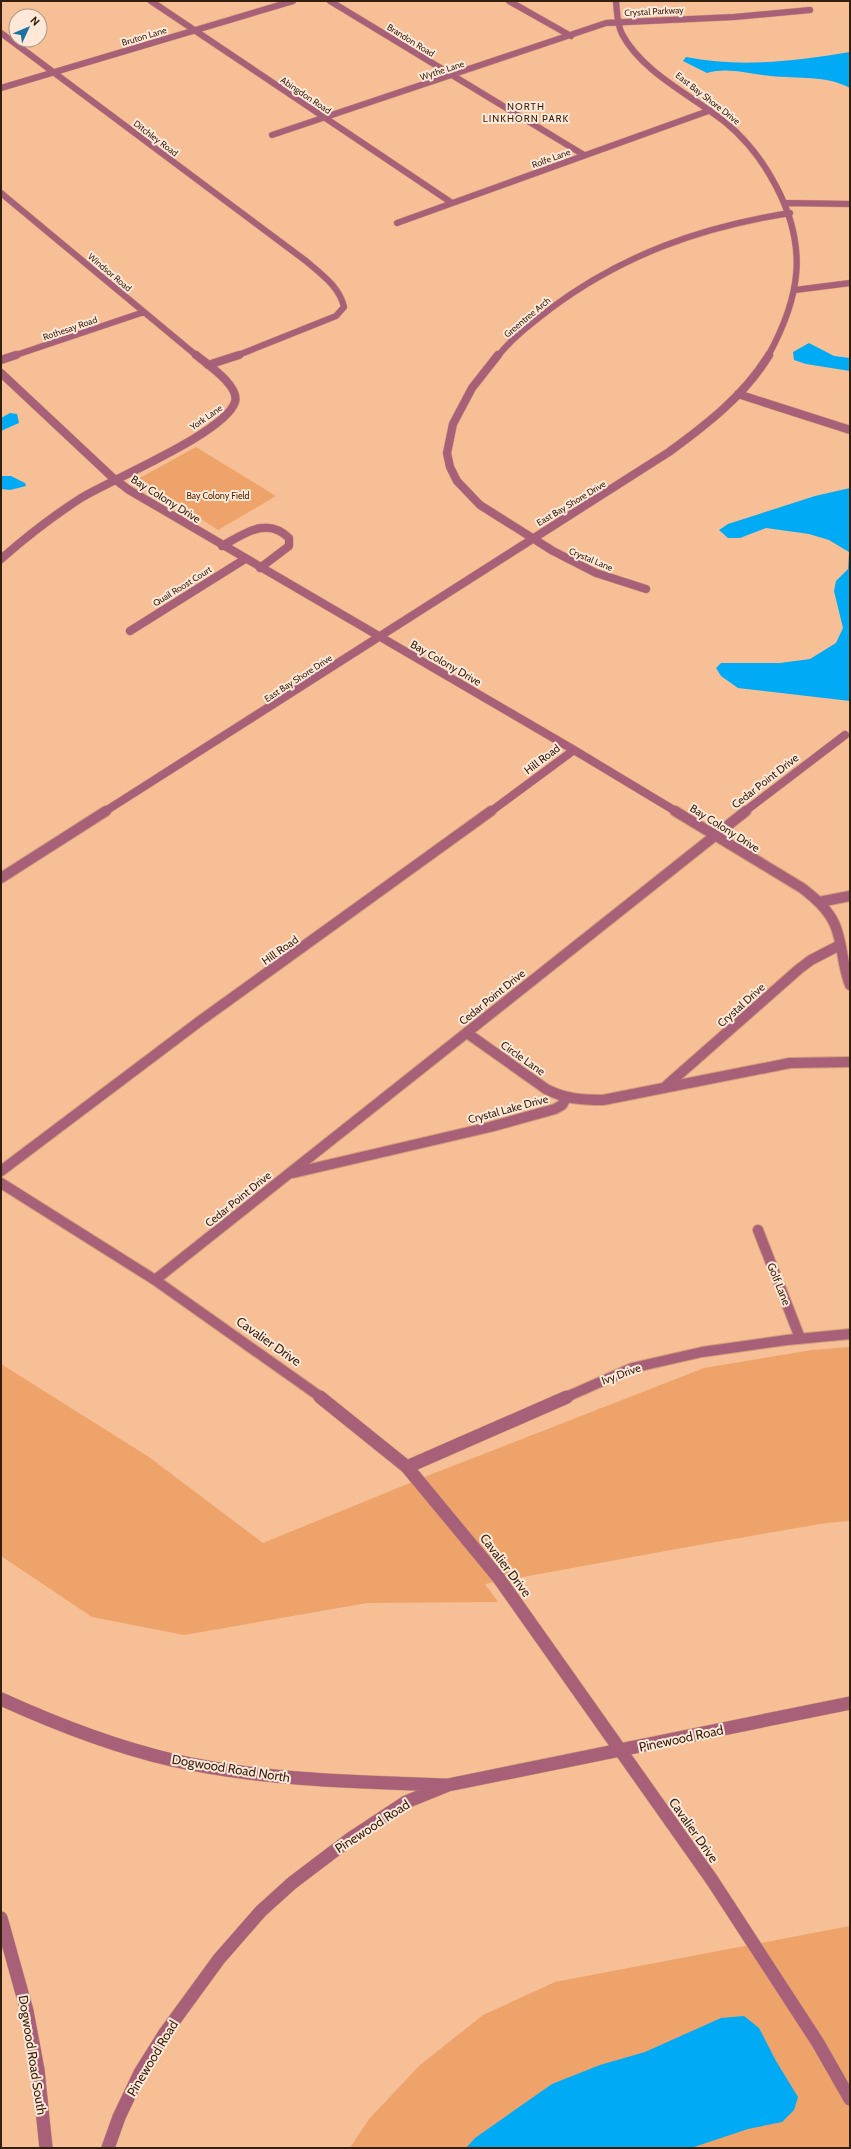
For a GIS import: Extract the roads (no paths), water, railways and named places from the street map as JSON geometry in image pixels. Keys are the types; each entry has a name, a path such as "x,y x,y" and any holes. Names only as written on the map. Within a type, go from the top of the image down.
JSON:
{"street":[{"name":"Abingdon Road","path":"151,1 452,203"},
{"name":"Bruton Lane","path":"1,88 293,1"},
{"name":"Brandon Road","path":"330,1 584,155"},
{"path":"509,1 571,36"},
{"name":"East Bay Shore Drive","path":"1,878 267,710 378,636 531,538 669,452 704,426 754,377 779,335 795,290 799,266 798,252 790,214 786,203 769,172 748,144 711,110 641,59 622,34 618,22 616,1"},
{"name":"Crystal Parkway","path":"618,22 734,17 810,10"},
{"name":"Wythe Lane","path":"272,135 601,25 618,22"},
{"name":"Ditchley Road","path":"1,33 300,257 340,292 344,304 340,312 322,322 208,365"},
{"name":"Rolfe Lane","path":"397,222 711,110"},
{"name":"Windsor Road","path":"1,193 208,365"},
{"path":"786,203 850,204"},
{"name":"Greentree Arch","path":"531,538 473,499 454,477 449,464 447,446 450,430 466,396 477,381 508,343 524,329 567,296 609,271 657,249 725,225 767,216 790,214"},
{"path":"795,290 850,283"},
{"name":"Rothesay Road","path":"1,360 144,312"},
{"name":"York Lane","path":"1,559 57,514 115,480 192,439 230,413 235,402 234,390 208,365"},
{"name":"Bay Colony Drive","path":"1,373 115,480 222,546 574,750 802,888 819,902 834,924 841,960 850,985"},
{"path":"738,394 850,430"},
{"path":"222,546 254,529 268,527 282,530 289,538 289,546 260,568"},
{"name":"Crystal Lane","path":"531,538 553,552 590,570 646,589"},
{"name":"Quail Roost Court","path":"130,631 245,558"},
{"name":"Cedar Point Drive","path":"155,1280 716,835 845,735"},
{"name":"Hill Road","path":"1,1171 200,1021 391,885 574,750"},
{"path":"819,902 850,896"},
{"name":"Crystal Drive","path":"664,1088 799,969 811,960 838,946"},
{"name":"Circle Lane","path":"467,1033 546,1089 566,1098"},
{"path":"566,1098 589,1101 603,1100 790,1063 850,1062"},
{"name":"Crystal Lake Drive","path":"289,1174 490,1127 555,1109 562,1105 566,1098"},
{"name":"Cavalier Drive","path":"1,1183 155,1280 336,1408 407,1467 447,1513 498,1577 712,1880 818,2043 850,2099"},
{"name":"Golf Lane","path":"758,1230 800,1338"},
{"name":"Ivy Drive","path":"407,1467 632,1368 702,1352 800,1338 850,1334"},
{"name":"Dogwood Road North","path":"1,1699 37,1716 98,1738 141,1752 197,1765 255,1774 323,1780 448,1785"},
{"name":"Pinewood Road","path":"108,2148 119,2117 140,2073 165,2033 219,1959 261,1911 292,1883 350,1839 406,1802 448,1785 850,1703"},
{"name":"Dogwood Road South","path":"1,1918 18,1974 30,2023 39,2080 46,2148"}],"water":[{"path":"850,52 850,88 822,79 771,76 731,71 715,71 707,73 683,61 686,57 727,62 768,62"},
{"path":"809,343 834,356 850,358 850,371 806,364 794,360 793,352"},
{"path":"10,413 17,414 19,423 1,431 1,418"},
{"path":"1,476 11,476 25,483 26,486 10,490 1,489"},
{"path":"850,488 850,701 738,688 721,676 716,668 721,663 780,663 810,659 836,643 843,628 834,591 836,581 848,569 849,552 829,540 809,534 766,528 740,538 728,538 719,530 728,524 815,496"},
{"path":"744,2016 759,2028 776,2061 798,2097 794,2110 782,2122 748,2129 691,2148 466,2148 475,2138 552,2084 600,2065 645,2052 721,2018"}],"district":[{"name":"NORTH LINKHORN PARK","path":"526,112"}],"park label":[{"name":"Bay Colony Field","path":"218,495"}]}
